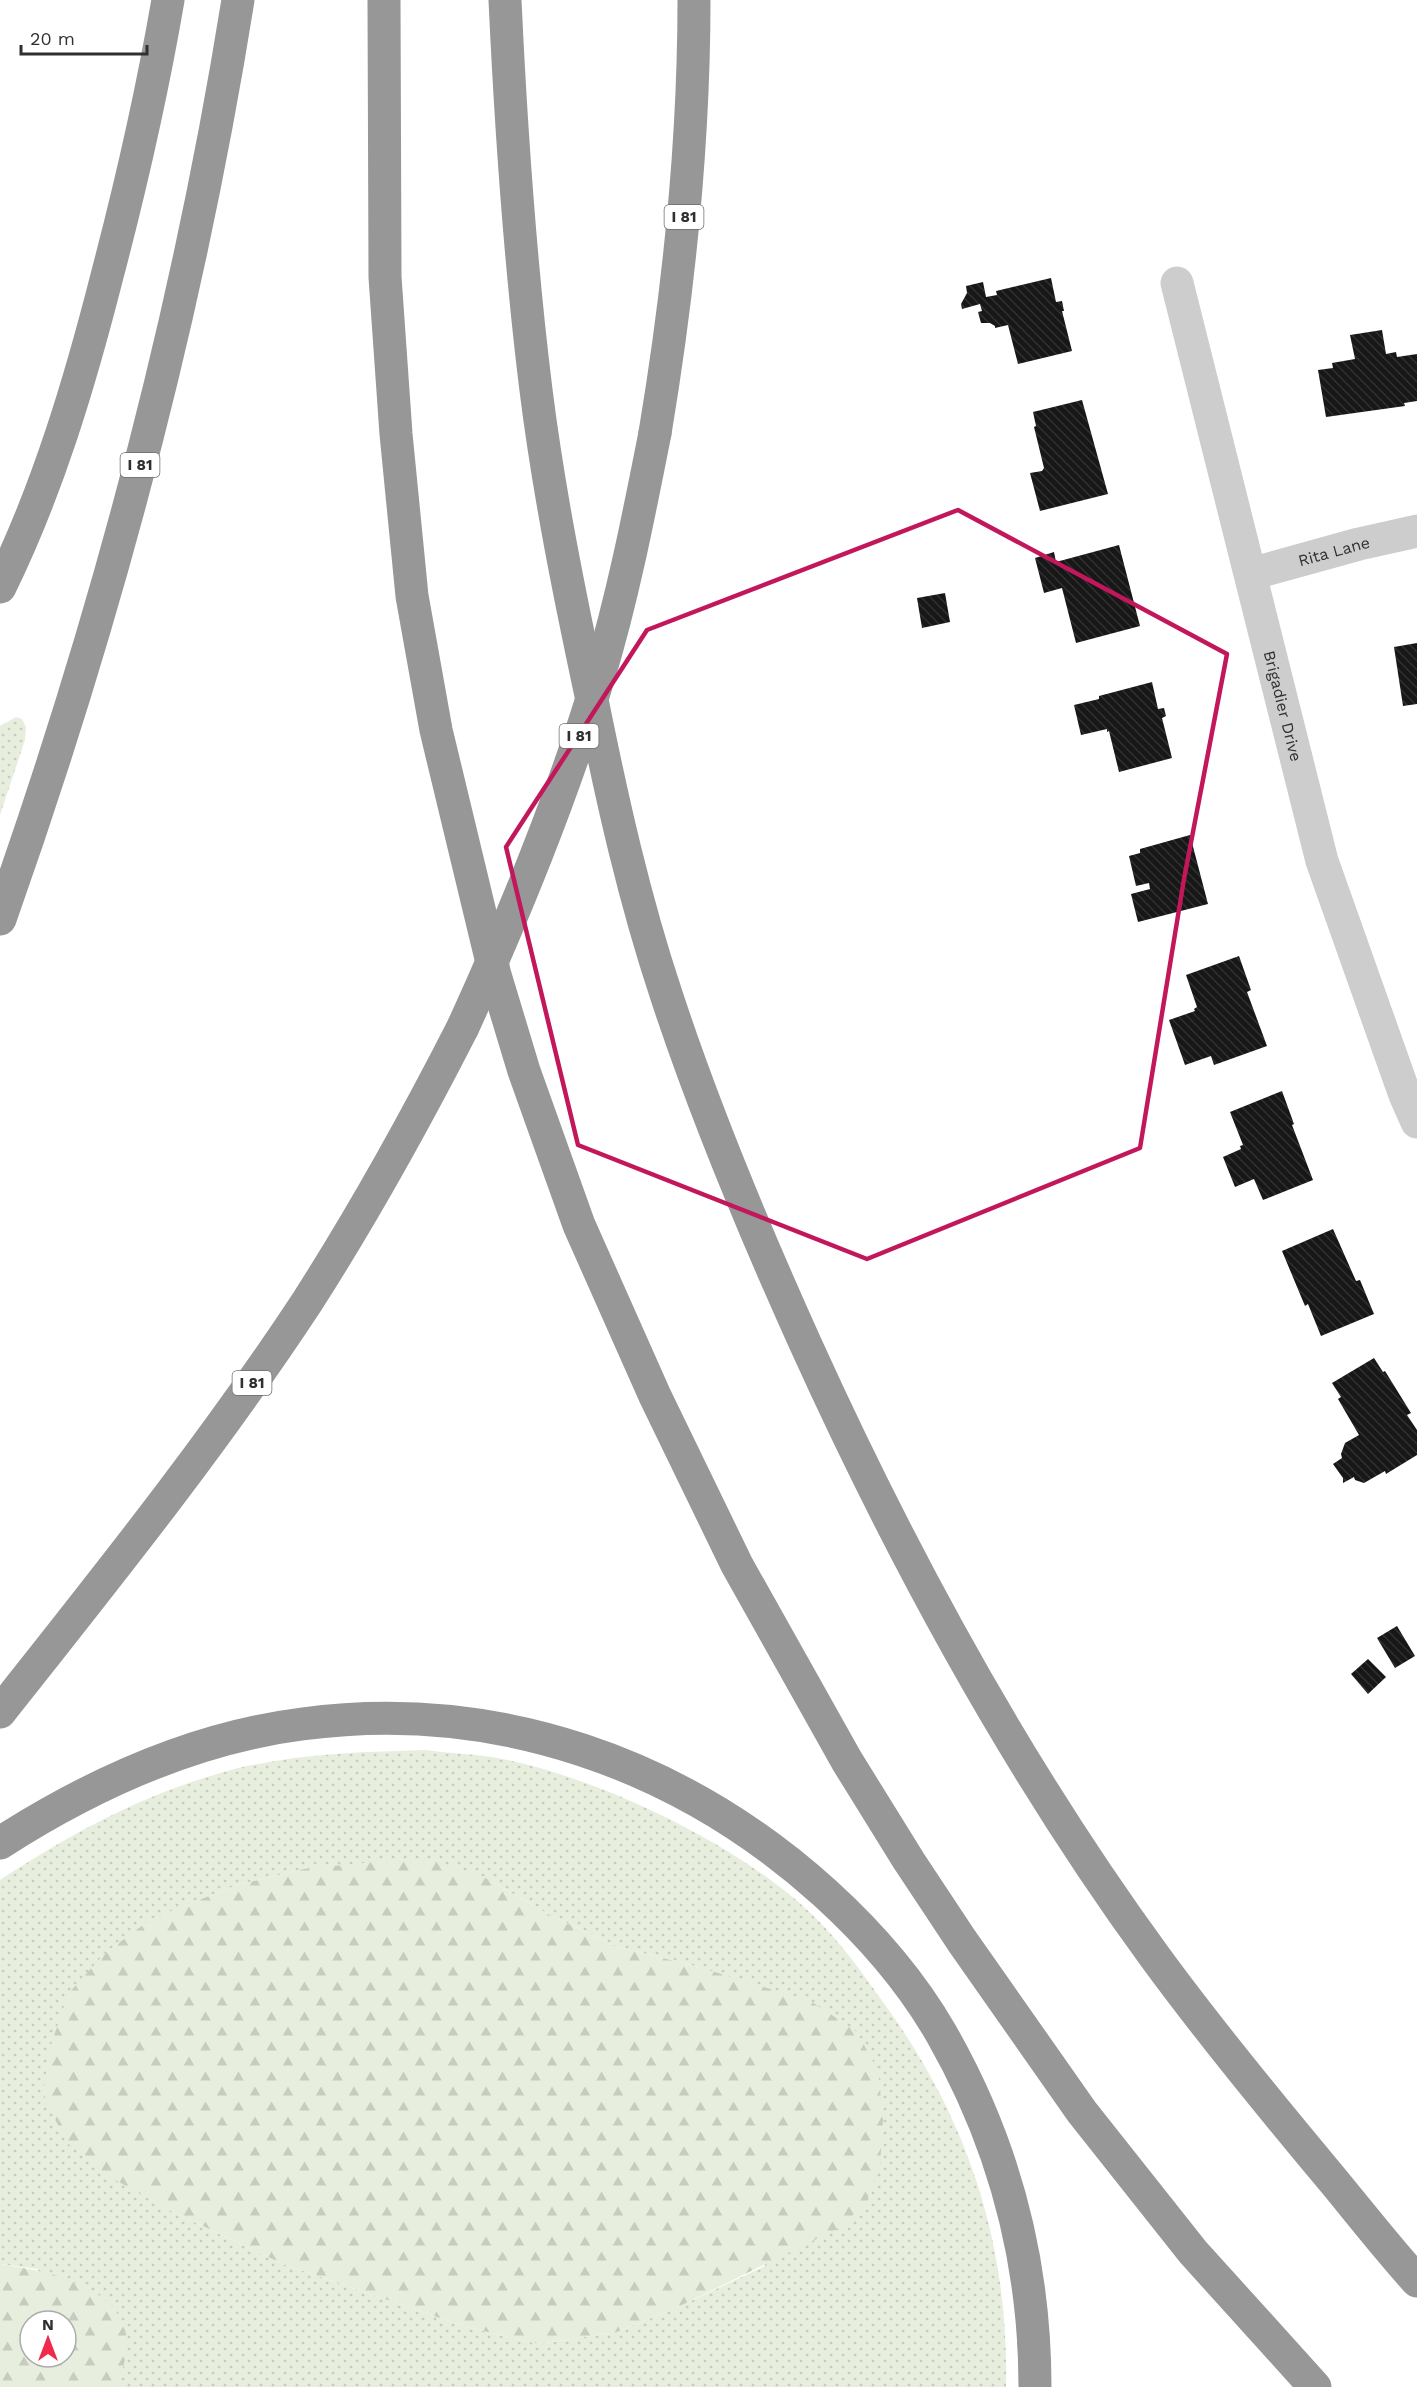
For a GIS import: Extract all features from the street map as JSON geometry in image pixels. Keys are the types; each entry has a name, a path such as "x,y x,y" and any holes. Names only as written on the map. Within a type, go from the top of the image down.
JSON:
{"highway":[{"path":"0,586 20,547 56,450 91,339 124,212 153,85 168,0"},
{"name":"I 81","path":"0,919 87,655 129,508 200,210 238,0"},
{"path":"384,0 385,277 396,434 412,596 436,730 495,975 555,1162 615,1309 694,1479 748,1584 847,1761 962,1941 1076,2102 1193,2252 1314,2387"},
{"path":"505,0 523,258 536,389 554,507 576,626 632,877 664,990 747,1210 840,1419 884,1511 987,1700 1090,1862 1153,1954 1287,2127 1417,2281"},
{"name":"I 81","path":"0,1712 172,1493 268,1359 364,1210 423,1105 463,1027 521,896 575,750 599,675 624,581 655,433 666,366 684,221 694,66 694,0"},
{"path":"0,1844 88,1792 170,1755 256,1732 300,1724 345,1720 426,1720 496,1728 544,1738 591,1752 678,1789 754,1834 787,1859 847,1913 898,1971 940,2032 984,2120 1016,2218 1030,2290 1035,2387"}],"street":[{"name":"Brigadier Drive","path":"1177,283 1322,861 1405,1095 1417,1122"},
{"name":"Rita Lane","path":"1251,574 1359,544 1417,531"}],"highlighted area":[{"path":"958,510 1227,654 1184,879 1140,1148 867,1259 578,1145 506,847 647,630"}],"green space":[{"path":"16,717 22,719 26,727 25,740 0,815 0,726"},
{"path":"425,1750 492,1757 572,1778 615,1794 699,1835 773,1882 824,1926 859,1969 907,2036 934,2082 957,2129 990,2227 1005,2332 1006,2387 117,2387 119,2385 78,2327 78,2309 65,2309 37,2269 0,2264 0,1880 51,1848 105,1819 188,1783 268,1762 347,1753","holes":["304,1869 484,1877 548,1914 618,1947 699,1967 765,2266 678,2307 617,2332 539,2344 466,2327 283,2264 171,2211 104,1954 152,1919 237,1885"]},
{"path":"373,1862 434,1862 484,1877 548,1914 618,1947 699,1967 812,2002 856,2031 878,2070 883,2120 880,2164 867,2201 841,2227 678,2307 617,2332 539,2344 466,2327 283,2264 171,2211 110,2177 66,2142 43,2093 51,2045 68,1994 104,1954 151,1919 237,1885 304,1869"},
{"path":"0,2264 38,2271 77,2283 110,2305 121,2320 127,2339 126,2355 117,2387 0,2387"}],"building":[{"path":"1051,278 1056,302 1062,301 1064,311 1062,311 1072,351 1018,364 1008,325 995,328 990,323 981,323 978,312 982,311 980,304 962,309 961,304 967,293 966,286 983,282 986,297 997,295 996,291"},
{"path":"1382,330 1386,354 1396,352 1397,357 1417,354 1417,401 1404,403 1405,406 1326,417 1318,370 1333,368 1332,363 1355,359 1350,335"},
{"path":"1082,400 1108,494 1040,511 1030,473 1042,471 1044,468 1034,427 1036,426 1033,412"},
{"path":"1119,545 1140,626 1076,643 1062,588 1044,593 1035,558 1054,552 1056,562"},
{"path":"945,593 950,622 922,628 917,598"},
{"path":"1417,643 1417,704 1403,706 1394,647"},
{"path":"1152,682 1158,709 1164,708 1166,716 1162,718 1172,758 1119,772 1109,731 1107,732 1107,729 1081,735 1074,705"},
{"path":"1190,835 1208,904 1138,922 1131,894 1150,889 1149,883 1136,886 1129,856 1140,853 1140,849"},
{"path":"1239,956 1251,990 1247,992 1267,1046 1214,1065 1211,1056 1185,1065 1169,1020 1195,1011 1197,1007 1186,975"},
{"path":"1282,1091 1313,1180 1263,1200 1254,1179 1235,1187 1223,1157 1241,1149 1240,1146 1243,1145 1230,1112"},
{"path":"1333,1229 1356,1281 1360,1280 1374,1314 1321,1336 1308,1304 1305,1306 1282,1251"},
{"path":"1374,1358 1383,1372 1385,1371 1411,1413 1407,1415 1417,1430 1417,1455 1386,1474 1385,1471 1364,1483 1355,1480 1354,1477 1343,1483 1343,1478 1333,1464 1342,1458 1345,1443 1359,1435 1338,1399 1341,1397 1332,1383"},
{"path":"1397,1626 1415,1656 1395,1668 1377,1638"},
{"path":"1368,1659 1386,1677 1368,1694 1351,1674"}]}
